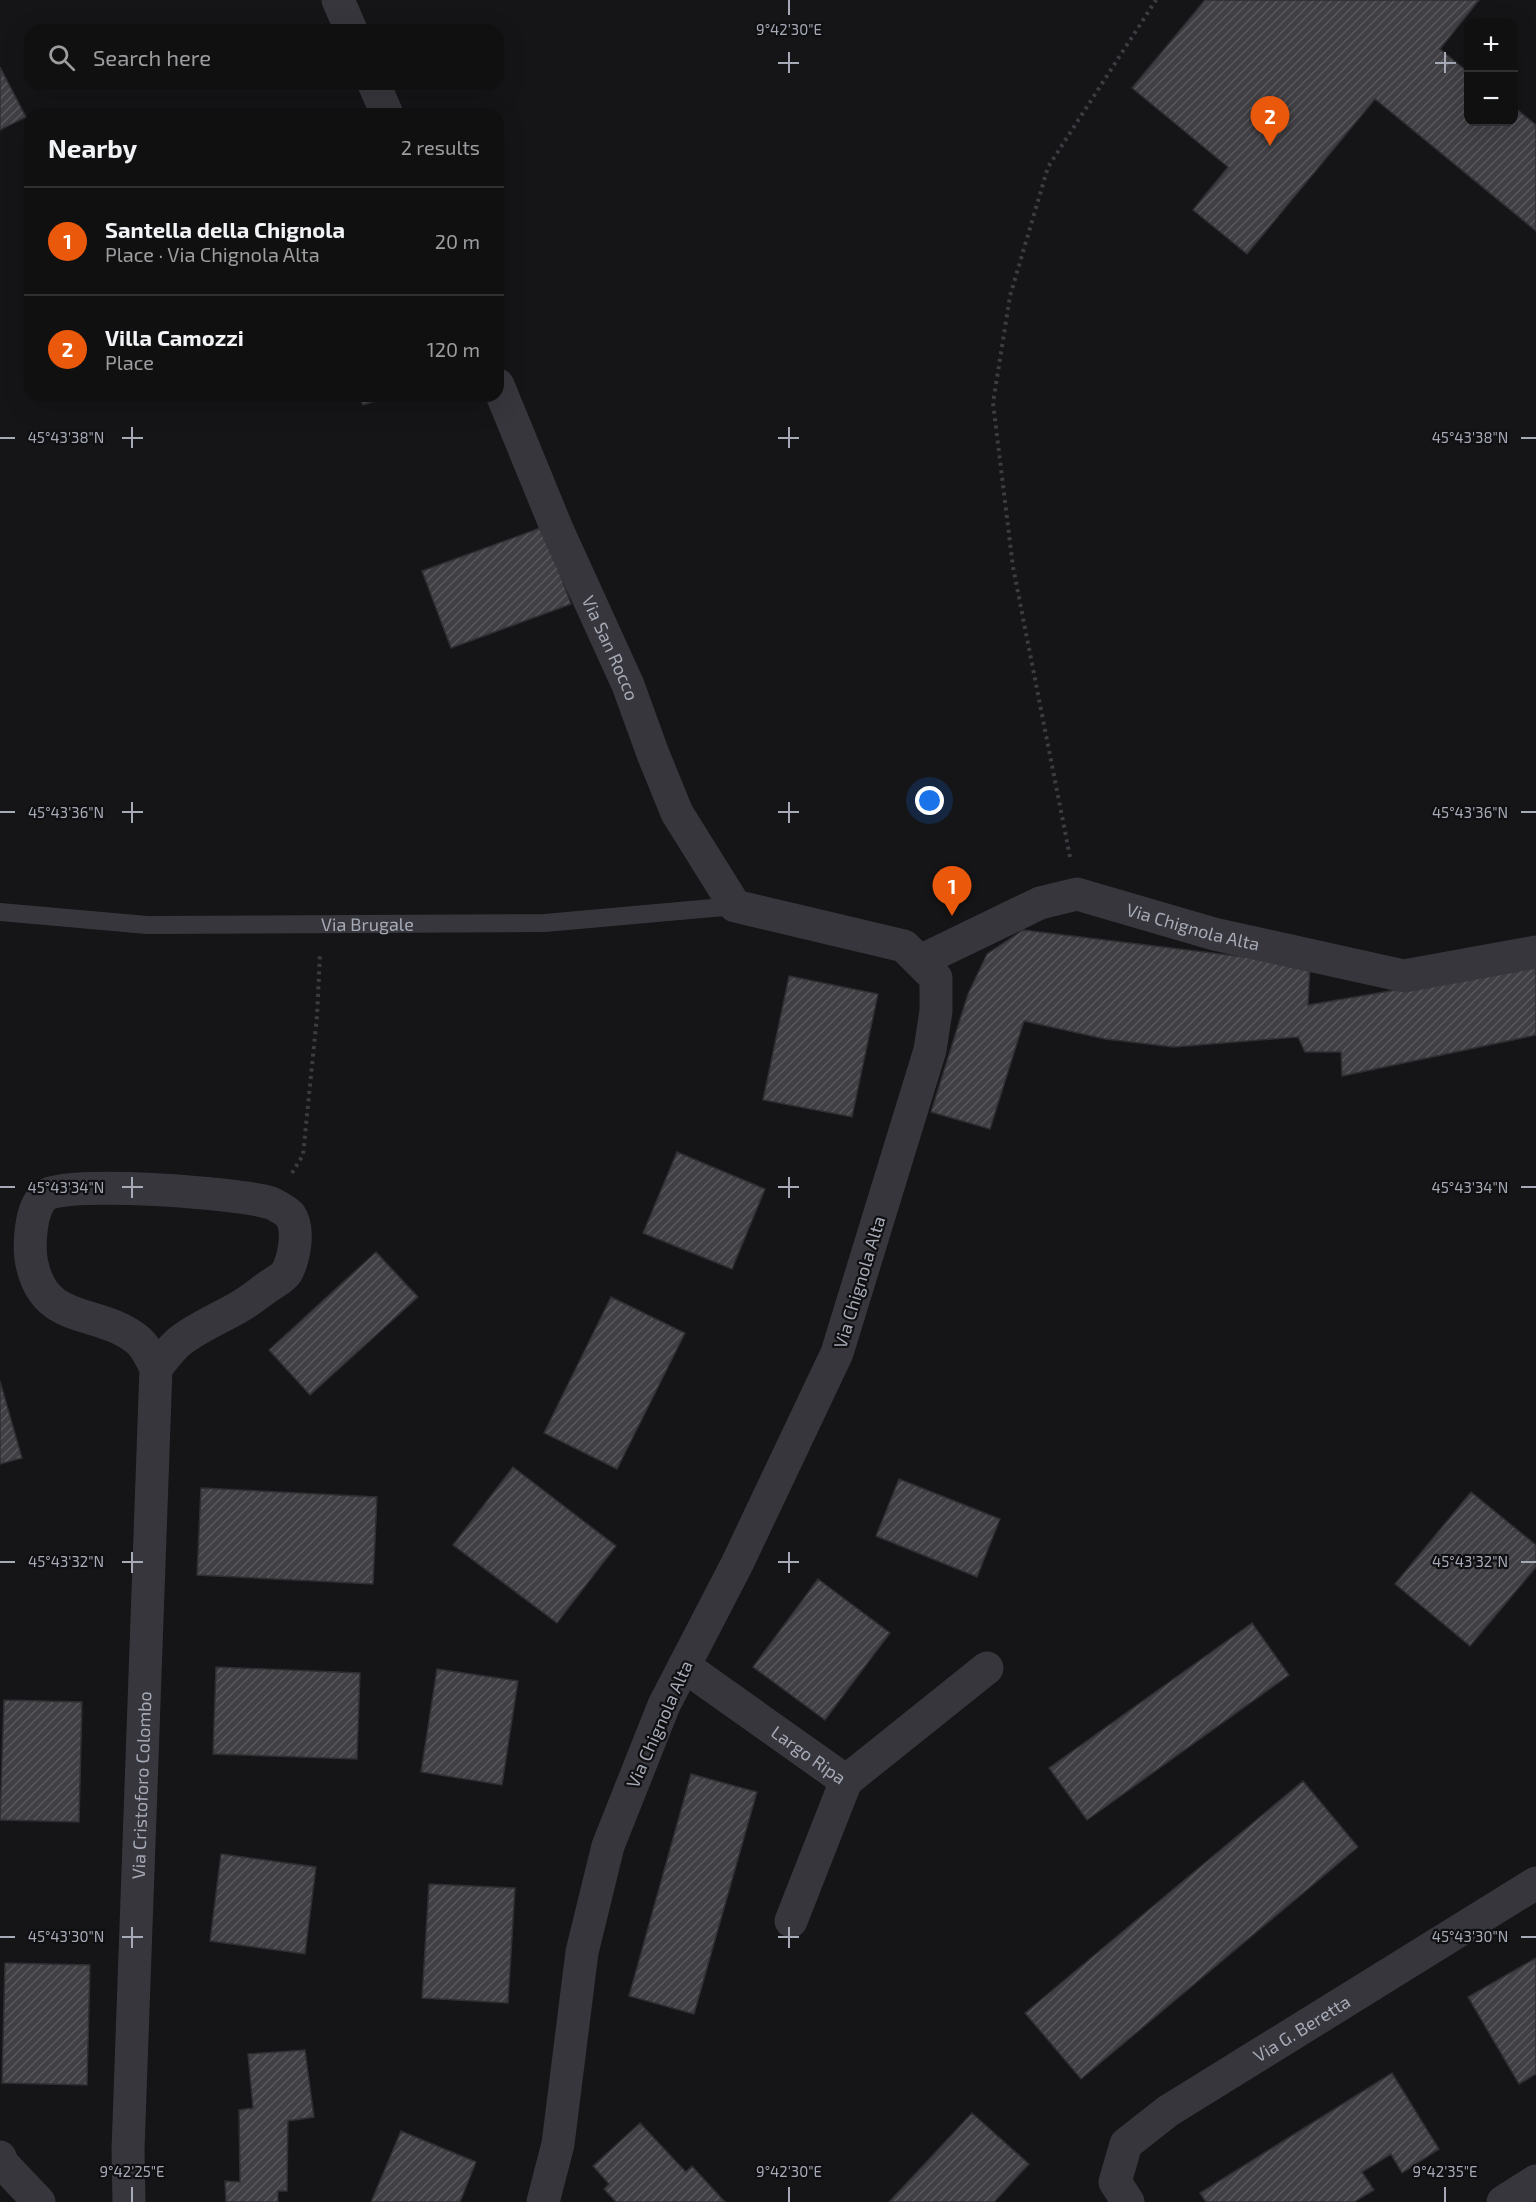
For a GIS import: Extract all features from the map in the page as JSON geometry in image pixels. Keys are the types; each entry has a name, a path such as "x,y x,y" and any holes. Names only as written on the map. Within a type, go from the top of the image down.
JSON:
{"street":[{"path":"338,0 348,24"},
{"path":"377,90 384,108"},
{"name":"Via San Rocco","path":"504,400 557,529 628,685 653,754 678,813 735,906"},
{"name":"Via Chignola Alta","path":"543,2202 558,2144 582,1952 608,1846 664,1705 737,1564 837,1353 930,1050 936,1011 936,978 920,961 1040,903 1077,894 1214,934 1404,976 1536,952"},
{"path":"735,906 904,946 920,961"},
{"path":"85,1187 237,1197 273,1204 290,1216 295,1233 295,1253 285,1275 242,1305 179,1341 156,1368 141,1342 117,1326 65,1310 49,1301 39,1288 32,1266 30,1239 35,1212 43,1197 53,1191 85,1187"},
{"name":"Via Cristoforo Colombo","path":"129,2202 129,2138 156,1368"},
{"name":"Largo Ripa","path":"684,1666 846,1780 987,1668"},
{"path":"791,1921 846,1780"},
{"name":"Via G. Beretta","path":"1128,2202 1115,2182 1126,2144 1168,2111 1536,1883"},
{"path":"0,2157 3,2164 39,2202"},
{"path":"1503,2202 1536,2181"}],"lane":[{"name":"Via Brugale","path":"0,912 147,925 545,923 735,906"}],"path":[{"path":"1077,894 1013,567 993,403 1010,296 1048,167 1156,0"},
{"path":"273,1204 303,1155 317,1016 322,923"}],"building":[{"path":"1205,0 1479,0 1440,49 1464,69 1464,126 1518,126 1518,110 1536,125 1536,231 1375,99 1247,254 1193,210 1228,167 1132,88"},
{"path":"0,67 24,113 24,118 0,130"},
{"path":"543,527 571,604 451,648 422,571"},
{"path":"1023,930 1310,965 1308,1005 1536,966 1536,1035 1342,1076 1341,1052 1305,1052 1298,1037 1174,1047 1105,1039 1024,1021 990,1129 931,1112 968,994 987,954"},
{"path":"789,976 878,994 852,1117 763,1100"},
{"path":"677,1152 765,1189 732,1269 643,1233"},
{"path":"376,1252 418,1297 310,1395 269,1350"},
{"path":"611,1297 685,1333 617,1469 544,1433"},
{"path":"0,1381 22,1458 0,1464"},
{"path":"513,1467 616,1546 557,1623 453,1545"},
{"path":"899,1479 1000,1519 977,1577 876,1536"},
{"path":"201,1488 377,1497 373,1584 197,1575"},
{"path":"1471,1492 1536,1545 1536,1567 1470,1646 1395,1584"},
{"path":"818,1579 890,1633 825,1720 753,1667"},
{"path":"1252,1623 1289,1675 1087,1820 1049,1768"},
{"path":"216,1667 360,1673 357,1759 213,1754"},
{"path":"437,1669 518,1681 502,1785 421,1772"},
{"path":"4,1700 82,1702 79,1822 0,1820"},
{"path":"691,1774 757,1792 694,2014 629,1996"},
{"path":"1303,1781 1358,1847 1081,2079 1025,2013"},
{"path":"221,1854 316,1867 305,1954 210,1941"},
{"path":"429,1884 515,1888 508,2003 422,1998"},
{"path":"1536,1958 1536,2074 1519,2084 1468,1997"},
{"path":"5,1963 90,1965 87,2085 2,2083"},
{"path":"305,2050 314,2117 288,2121 287,2191 278,2191 278,2202 226,2202 225,2181 240,2182 239,2110 253,2108 248,2054"},
{"path":"1392,2073 1439,2149 1402,2173 1391,2154 1362,2172 1374,2190 1354,2202 1206,2202 1200,2193"},
{"path":"972,2113 1029,2164 994,2202 889,2202"},
{"path":"640,2123 686,2172 692,2166 725,2202 616,2202 604,2189 609,2184 593,2166"},
{"path":"401,2131 476,2162 460,2202 371,2202"}],"place":[{"name":"Villa Camozzi","path":"1270,146"},
{"name":"Santella della Chignola","path":"952,916"}]}
